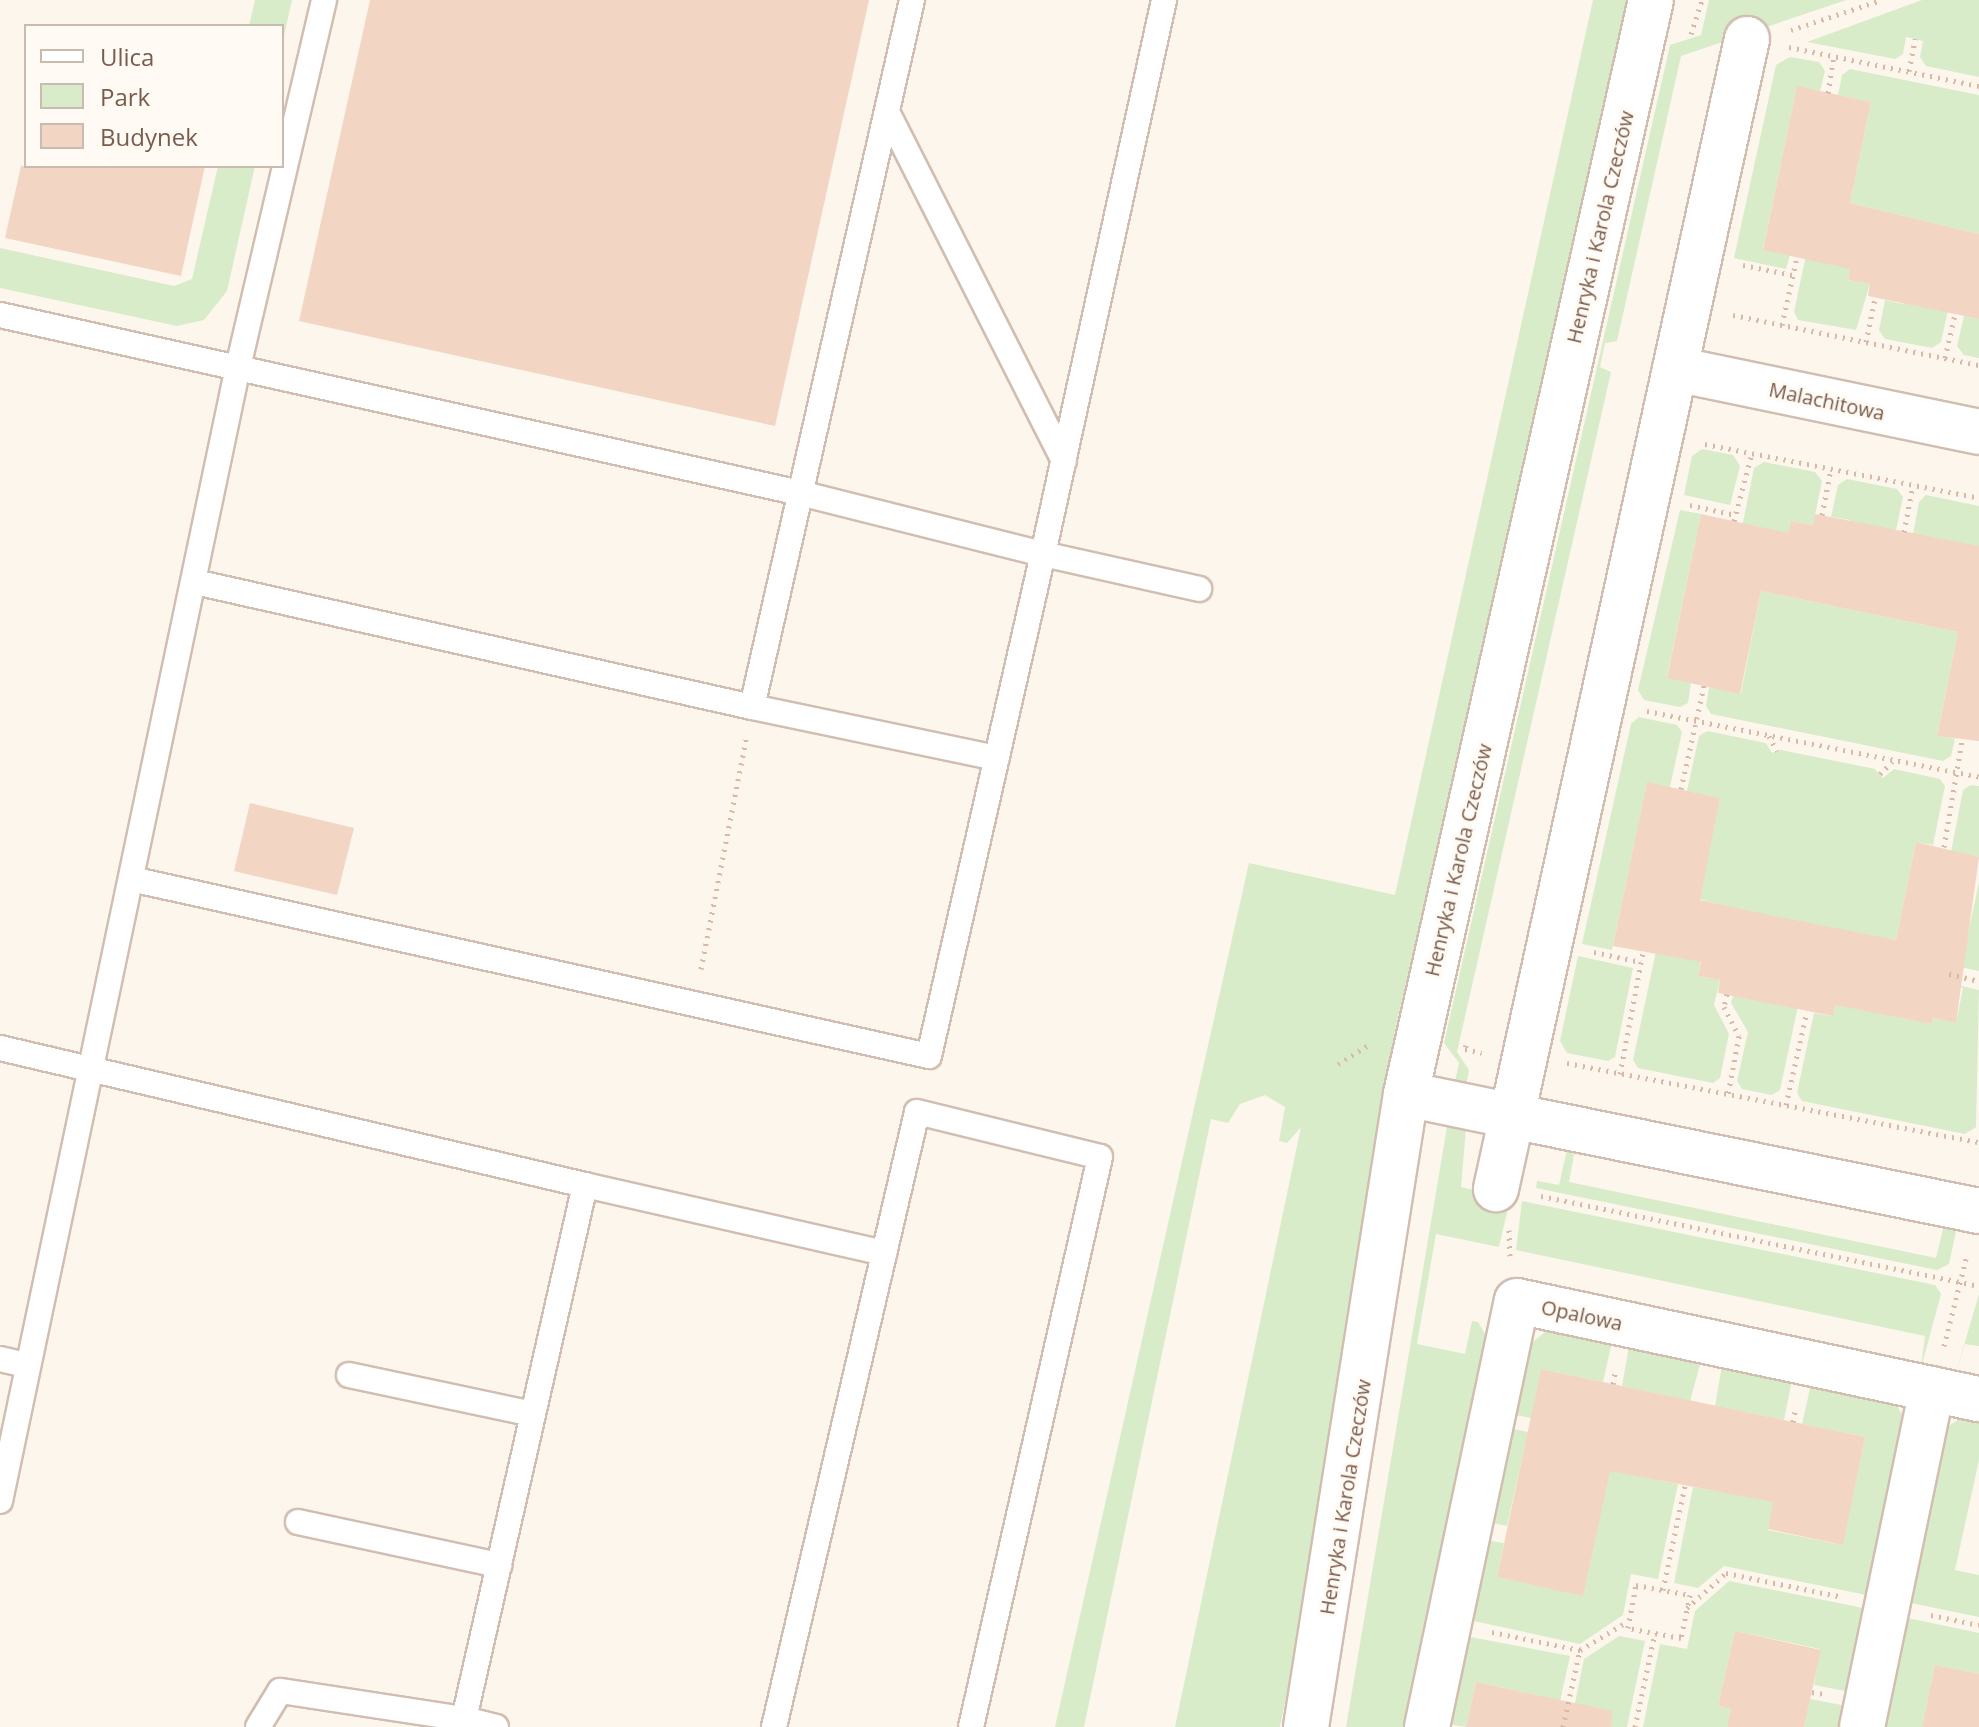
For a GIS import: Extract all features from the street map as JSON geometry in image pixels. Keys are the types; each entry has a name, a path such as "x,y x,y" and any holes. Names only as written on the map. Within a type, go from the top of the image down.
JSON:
{"street":[{"name":"Henryka i Karola Czeczów","path":"1306,1727 1406,1094 1651,0"},
{"path":"1514,1203 1512,1116 1543,1062 1675,369 1761,38"},
{"name":"Malachitowa","path":"1675,369 1979,432"},
{"path":"1406,1094 1512,1116 1974,1227"},
{"name":"Opalowa","path":"1427,1727 1517,1301 1979,1399"},
{"path":"1862,1727 1932,1389"}],"lane":[{"path":"0,1501 26,1365 195,582 238,367 324,0"},
{"path":"752,707 912,0"},
{"path":"131,879 929,1056 1064,461 1164,0"},
{"path":"887,112 1064,461"},
{"path":"0,315 800,493 1043,554 1199,589"},
{"path":"195,582 752,707 997,758"},
{"path":"0,1048 884,1253"},
{"path":"774,1727 917,1112 1100,1157 971,1727"},
{"path":"464,1719 585,1185"},
{"path":"0,1359 26,1365"},
{"path":"349,1375 533,1414"},
{"path":"298,1522 499,1565"},
{"path":"258,1727 280,1691 464,1719 496,1727"}],"path":[{"path":"1761,38 1881,0"},
{"path":"1761,38 1774,44 1979,86"},
{"path":"1909,71 1915,39"},
{"path":"1828,93 1834,56"},
{"path":"1782,325 1797,257"},
{"path":"1727,262 1793,275"},
{"path":"1866,342 1875,298"},
{"path":"1729,314 1979,365"},
{"path":"1945,358 1955,314"},
{"path":"1701,443 1979,498"},
{"path":"1674,501 1735,518 1752,453"},
{"path":"1822,515 1831,469"},
{"path":"1904,532 1913,485"},
{"path":"1681,789 1704,686"},
{"path":"694,1004 752,707"},
{"path":"1639,709 1979,777"},
{"path":"1768,735 1777,751"},
{"path":"1944,847 1962,741"},
{"path":"1880,774 1893,760"},
{"path":"1587,951 1641,962"},
{"path":"1620,1074 1643,952"},
{"path":"1949,974 1979,981"},
{"path":"1727,994 1724,1007 1739,1036 1728,1094"},
{"path":"1786,1105 1807,1011"},
{"path":"1468,1034 1465,1049 1620,1074 1979,1142"},
{"path":"1338,1064 1372,1043 1381,1045"},
{"path":"1517,1301 1514,1203 1979,1286"},
{"path":"1932,1389 1962,1283 1974,1227"},
{"path":"1663,1590 1685,1486"},
{"path":"1687,1608 1726,1573 1979,1625"},
{"path":"1636,1585 1663,1590 1690,1595 1681,1638 1628,1628 1636,1585"},
{"path":"1449,1623 1580,1650 1629,1621"},
{"path":"1635,1727 1655,1633"},
{"path":"1563,1727 1580,1650"}],"green space":[{"path":"255,0 292,0 284,36 284,24 249,24"},
{"path":"1593,0 1630,0 1394,1035 1306,1597 1280,1727 1175,1727 1301,1127 1287,1143 1279,1141 1285,1107 1265,1095 1240,1104 1228,1123 1211,1119 1084,1727 1055,1727 1249,863 1395,895"},
{"path":"1709,0 1846,0 1681,56 1617,341 1605,343 1600,367 1611,372 1457,1052 1469,1070 1466,1087 1454,1086 1459,1063 1444,1043 1670,45 1701,35"},
{"path":"1922,0 1979,0 1979,77 1926,66 1920,57 1923,41 1906,37 1903,54 1895,59 1807,42"},
{"path":"1790,57 1819,62 1825,71 1820,91 1797,87 1763,249 1790,255 1786,269 1734,258 1776,65"},
{"path":"1850,69 1979,95 1979,234 1850,203 1871,102 1838,95 1842,75"},
{"path":"218,168 255,168 227,291 204,320 177,326 0,288 0,248 174,286 192,279"},
{"path":"1806,255 1851,264 1848,280 1870,284 1856,330 1798,320 1794,312"},
{"path":"1906,292 1950,301 1941,342 1932,348 1885,339 1879,330 1885,300 1903,304"},
{"path":"1964,316 1979,319 1979,358 1964,355 1957,346"},
{"path":"1702,449 1733,455 1740,466 1730,505 1684,495 1692,456"},
{"path":"1764,462 1815,472 1822,481 1813,525 1791,521 1788,537 1742,527 1754,468"},
{"path":"1847,479 1897,489 1903,497 1896,530 1848,532 1850,520 1831,517 1838,485"},
{"path":"1926,495 1979,506 1979,561 1913,534 1919,502"},
{"path":"1680,510 1701,514 1667,677 1691,683 1688,703 1680,707 1644,700 1638,690"},
{"path":"1761,591 1958,632 1937,735 1955,739 1951,756 1943,761 1711,714 1706,706 1709,687 1741,693"},
{"path":"1639,717 1677,725 1682,732 1670,787 1647,783 1612,950 1582,944 1631,724"},
{"path":"1707,731 1766,743 1772,753 1781,750 1875,769 1883,778 1894,769 1940,779 1945,786 1933,845 1916,842 1896,940 1769,918 1699,899 1720,798 1687,791 1699,736"},
{"path":"1971,785 1979,786 1979,857 1951,852 1963,790"},
{"path":"1979,882 1979,971 1951,965 1967,939"},
{"path":"1656,951 1701,960 1698,976 1720,980 1714,1005 1729,1034 1720,1078 1713,1083 1638,1068 1633,1060"},
{"path":"1578,956 1633,968 1615,1057 1608,1061 1567,1053 1560,1041"},
{"path":"1948,983 1979,990 1976,1127 1965,1134 1802,1101 1797,1093 1814,1013 1832,1016 1835,1004 1931,1024 1933,1018 1956,1023 1963,988"},
{"path":"1733,996 1800,997 1780,1090 1772,1095 1742,1089 1737,1081 1748,1032 1731,1003"},
{"path":"1448,1121 1466,1128 1461,1187 1510,1199 1499,1247 1436,1234 1417,1344 1465,1354 1472,1321 1478,1322 1489,1341 1408,1727 1346,1727"},
{"path":"1568,1145 1574,1155 1569,1182 1936,1258 1943,1229 1957,1227 1949,1264 1937,1270 1536,1188 1537,1181 1559,1185"},
{"path":"1522,1201 1935,1285 1941,1294 1921,1368 1925,1336 1516,1250"},
{"path":"1979,1294 1979,1346 1965,1344 1955,1376"},
{"path":"1549,1329 1612,1342 1603,1382 1541,1369 1531,1418 1511,1414 1525,1348"},
{"path":"1629,1346 1701,1361 1690,1401 1622,1386"},
{"path":"1722,1365 1792,1380 1784,1420 1715,1406"},
{"path":"1811,1384 1893,1400 1907,1422 1871,1596 1724,1566 1698,1588 1674,1583 1693,1487 1710,1490 1711,1483 1775,1496 1768,1530 1842,1545 1865,1437 1802,1424"},
{"path":"1966,1415 1979,1418 1979,1460 1955,1570 1979,1575 1979,1617 1906,1602 1942,1430"},
{"path":"1508,1428 1528,1432 1507,1526 1489,1522"},
{"path":"1599,1459 1663,1472 1661,1481 1678,1484 1658,1579 1631,1574 1623,1615 1580,1644 1469,1620 1485,1540 1504,1543 1497,1577 1583,1595"},
{"path":"1729,1581 1868,1609 1850,1692 1814,1685 1820,1649 1735,1631 1718,1706 1731,1709 1727,1727 1643,1727 1660,1644 1687,1649 1695,1611"},
{"path":"1903,1617 1979,1633 1979,1674 1935,1665 1922,1727 1880,1727"},
{"path":"1465,1636 1570,1656 1556,1720 1550,1698 1476,1682 1466,1727 1447,1724"},
{"path":"1619,1636 1645,1641 1627,1727 1570,1727 1584,1659"},
{"path":"1810,1699 1847,1706 1843,1727 1804,1727"}],"building":[{"path":"370,0 869,0 775,426 299,321"},
{"path":"1797,86 1871,102 1850,203 1979,234 1979,319 1868,296 1870,284 1848,280 1850,269 1763,250"},
{"path":"21,166 205,168 181,276 5,238"},
{"path":"1701,514 1788,533 1791,521 1813,525 1815,514 1979,546 1979,741 1937,736 1958,632 1761,591 1740,694 1667,678"},
{"path":"1647,782 1720,798 1700,900 1896,940 1916,842 1979,857 1956,1023 1933,1018 1931,1024 1835,1005 1833,1016 1718,993 1720,980 1698,976 1701,962 1613,946"},
{"path":"250,803 354,828 337,895 234,871"},
{"path":"1541,1369 1865,1437 1843,1545 1768,1529 1773,1502 1610,1471 1583,1596 1497,1577"},
{"path":"1735,1631 1821,1650 1804,1727 1727,1727 1731,1709 1718,1706"},
{"path":"1935,1665 1979,1674 1979,1727 1922,1727"},
{"path":"1476,1682 1612,1711 1611,1727 1466,1727"}]}
